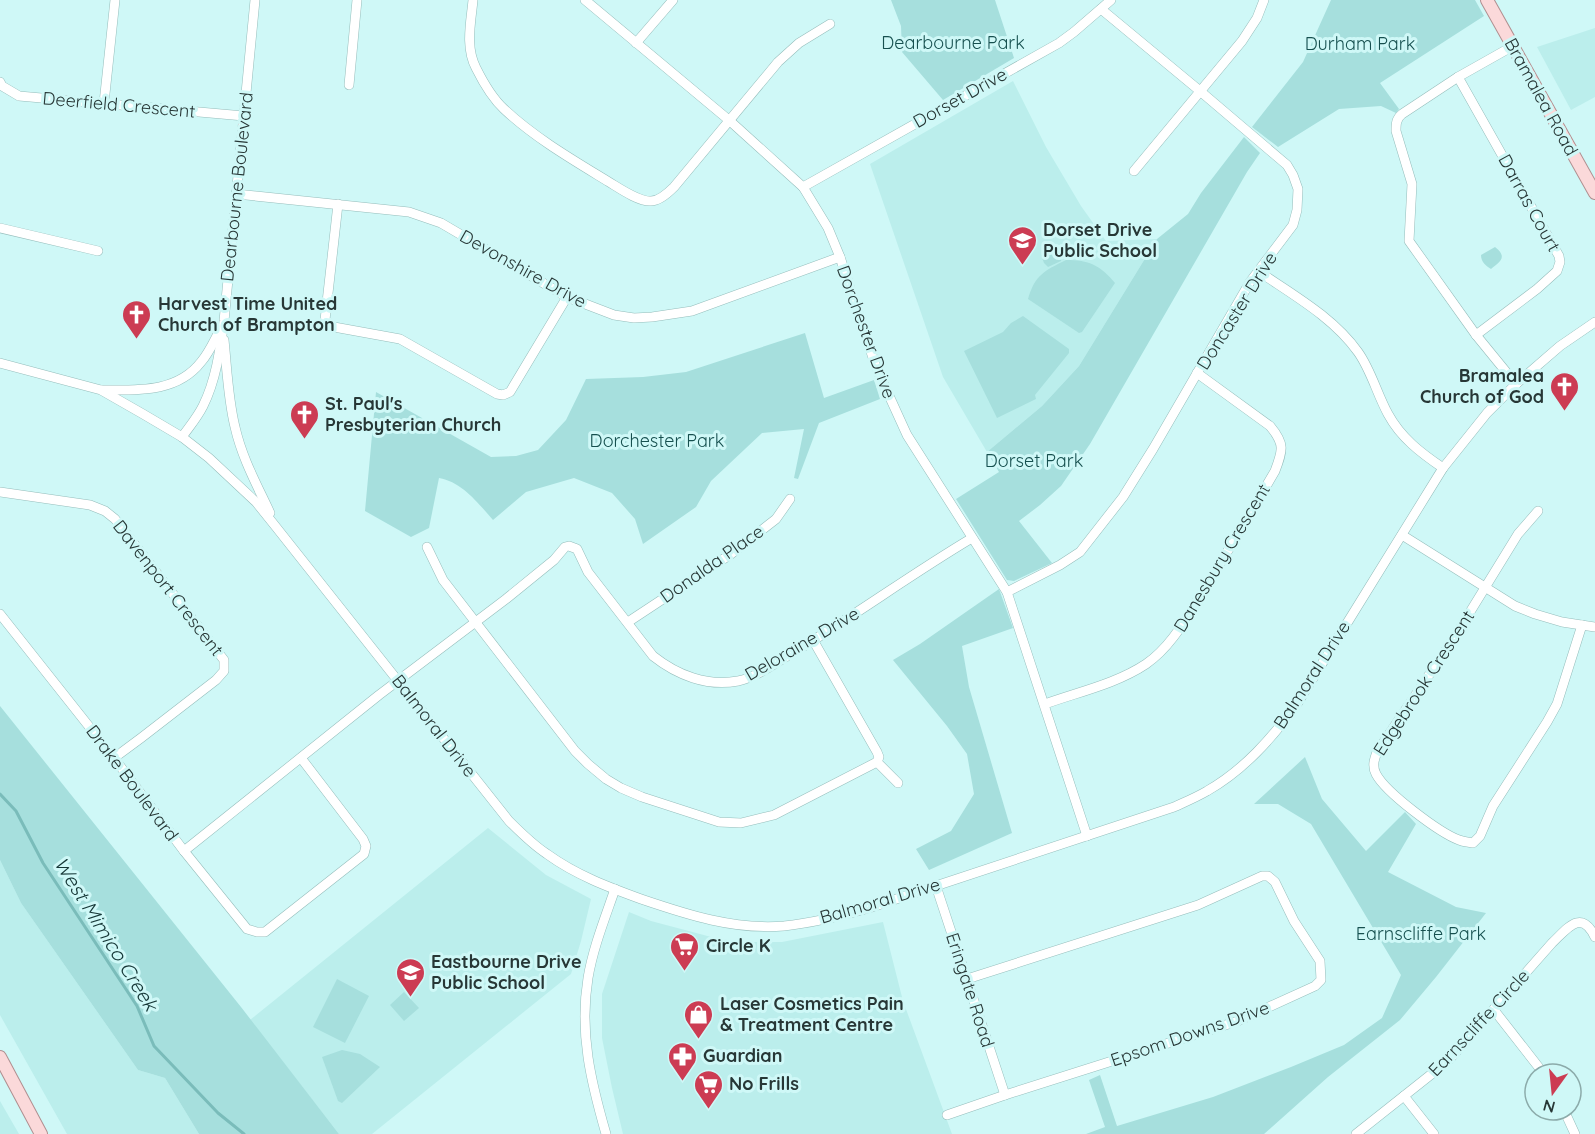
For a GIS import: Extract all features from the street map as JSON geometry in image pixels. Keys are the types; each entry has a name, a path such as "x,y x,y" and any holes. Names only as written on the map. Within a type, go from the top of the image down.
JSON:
{"main road":[{"name":"Bramalea Road","path":"1487,0 1595,193"},
{"path":"0,1058 41,1134"}],"street":[{"path":"104,103 115,0"},
{"name":"Dearbourne Boulevard","path":"182,437 199,413 207,395 215,370 223,326 255,0"},
{"path":"350,85 357,0"},
{"path":"473,0 471,54 491,94 504,109 558,152 633,196 651,201 663,196 674,187 778,62 799,43 830,24"},
{"name":"Dorchester Drive","path":"585,0 730,121 803,187 828,228 840,256 876,367 889,399 907,435 1007,592 1087,836"},
{"path":"636,43 673,0"},
{"name":"Dorset Drive","path":"803,187 1059,43 1111,0"},
{"path":"1134,171 1242,41 1257,18 1264,0"},
{"name":"Doncaster Drive","path":"1007,592 1060,565 1080,552 1094,536 1153,449 1258,271 1293,225 1297,210 1298,189 1287,165 1101,9"},
{"path":"1513,46 1458,77 1402,114 1398,118 1396,131 1412,184 1409,241 1476,335 1516,384"},
{"name":"Darras Court","path":"1458,77 1559,256 1560,262 1557,271 1537,289 1476,335"},
{"name":"Deerfield Crescent","path":"0,82 2,86 19,96 244,116"},
{"name":"Devonshire Drive","path":"236,194 410,212 441,223 567,297 614,315 634,318 692,311 840,256"},
{"path":"338,204 325,320 334,327 400,339 497,394 510,392 567,297"},
{"path":"0,228 98,251"},
{"path":"1258,271 1322,316 1343,334 1359,354 1398,431 1409,444 1443,468"},
{"name":"Balmoral Drive","path":"0,363 102,390 182,437 237,482 256,502 509,821 528,840 548,855 580,875 664,906 710,920 730,924 784,926 842,916 1174,807 1208,791 1240,768 1262,749 1297,704 1443,468 1487,413 1516,384 1560,346 1595,322"},
{"path":"102,390 147,389 174,384 190,374 201,362 223,326"},
{"path":"223,326 230,401 235,427 243,456 276,527"},
{"name":"Danesbury Crescent","path":"1045,704 1123,677 1163,651 1174,638 1275,471 1282,447 1279,437 1270,426 1197,373"},
{"name":"Davenport Crescent","path":"0,492 90,505 105,510 115,519 224,660 224,671 216,680 114,758"},
{"name":"Donalda Place","path":"628,622 732,554 776,519 790,499"},
{"path":"1485,588 1518,534 1538,511"},
{"path":"1402,535 1515,606 1562,622 1595,627"},
{"name":"Deloraine Drive","path":"398,681 476,622 569,546 577,549 588,572 653,656 684,676 725,682 740,681 757,673 813,640 972,538"},
{"path":"427,547 443,580 575,751 588,764 621,788 675,809 719,822 741,824 774,815 877,762 878,752 813,640"},
{"name":"Edgebrook Crescent","path":"1485,588 1377,752 1373,765 1382,782 1411,810 1457,840 1473,843 1480,836 1493,806 1547,722 1557,704 1582,625"},
{"name":"Drake Boulevard","path":"0,614 184,851 398,681"},
{"path":"184,851 246,929 257,932 265,932 358,859 364,854 366,846 363,839 301,758"},
{"path":"877,762 898,783"},
{"name":"Epsom Downs Drive","path":"947,1115 1238,1020 1315,986 1321,980 1320,961 1294,921 1275,882 1268,876 1262,876 1198,905 967,979"},
{"name":"Eringate Road","path":"936,886 1005,1095"},
{"path":"606,1134 589,1069 585,1017 592,961 615,889"},
{"name":"Earnscliffe Circle","path":"1356,1134 1448,1061 1552,943 1577,922 1590,925 1595,937"},
{"path":"1494,1010 1535,1062"},
{"path":"1404,1096 1434,1134"}],"shaded area":[{"path":"1595,28 1595,97 1571,110 1537,47"},
{"name":"Dorset Drive Public School","path":"1013,81 1046,147 1081,206 1106,241 1157,239 1079,366 1042,406 987,452 943,377 870,164"},
{"name":"Eastbourne Drive Public School","path":"488,828 546,875 591,899 571,974 372,1134 339,1134 250,1020"},
{"path":"0,860 21,903 138,1070 165,1078 199,1134 67,1134 0,1015"},
{"path":"629,912 651,921 715,938 741,942 782,942 883,922 903,1001 952,1134 623,1134 602,1038 602,994"},
{"path":"0,1101 19,1134 0,1134"}],"green space":[{"name":"Dearbourne Park","path":"891,0 995,0 1014,58 943,100 902,52 901,26"},
{"name":"Durham Park","path":"1331,0 1475,0 1484,16 1380,83 1399,109 1396,113 1381,106 1339,109 1278,147 1252,127 1303,62"},
{"name":"Dorset Park","path":"1244,137 1260,153 1090,444 1061,486 1019,521 1052,563 1014,581 1007,580 956,499 999,472 987,452 1042,406 1079,366 1157,239 1188,214 1201,193"},
{"path":"1495,247 1502,257 1500,262 1491,269 1483,262 1481,255"},
{"path":"1057,248 1062,258 1061,261 1048,267 1041,255"},
{"path":"1066,260 1093,265 1115,283 1082,332 1079,333 1028,299 1037,279 1052,267"},
{"path":"1023,316 1069,349 1069,353 1035,395 1036,399 997,418 964,351 1003,332 1011,323"},
{"name":"Dorchester Park","path":"805,333 824,398 874,380 880,399 819,423 798,479 794,478 804,429 762,433 711,481 696,507 643,544 635,519 612,493 574,478 526,492 493,520 462,489 439,478 429,528 411,537 365,511 376,392 491,457 516,456 538,450 566,420 586,379 643,377 686,372"},
{"path":"999,589 1013,628 962,646 969,687 1012,833 929,870 916,849 951,831 974,794 967,754 893,660"},
{"path":"0,706 241,1007 339,1134 199,1134 165,1078 138,1070 21,903 0,860"},
{"name":"Earnscliffe Park","path":"1305,757 1322,799 1366,851 1405,812 1416,824 1388,872 1456,907 1486,913 1400,1020 1328,1077 1264,1134 1086,1134 1105,1127 1089,1080 1100,1075 1117,1126 1213,1097 1291,1067 1344,1045 1382,1018 1401,975 1311,824 1278,804 1254,804"},
{"path":"337,979 369,996 345,1043 313,1027"},
{"path":"404,992 419,1008 404,1021 390,1005"},
{"path":"342,1050 360,1054 380,1067 342,1103 338,1101 322,1057"}],"waterway":[{"name":"West Mimico Creek","path":"0,794 16,811 43,863 137,1006 154,1046 218,1113 244,1134"}],"place":[{"name":"Dorset Drive Public School","path":"1022,266"},
{"name":"Harvest Time United Church of Brampton","path":"137,340"},
{"name":"Bramalea Church of God","path":"1565,412"},
{"name":"St. Paul's Presbyterian Church","path":"304,440"},
{"name":"Circle K","path":"685,972"},
{"name":"Eastbourne Drive Public School","path":"410,998"},
{"name":"Laser Cosmetics Pain & Treatment Centre","path":"699,1040"},
{"name":"Guardian","path":"682,1082"},
{"name":"No Frills","path":"708,1110"}]}
